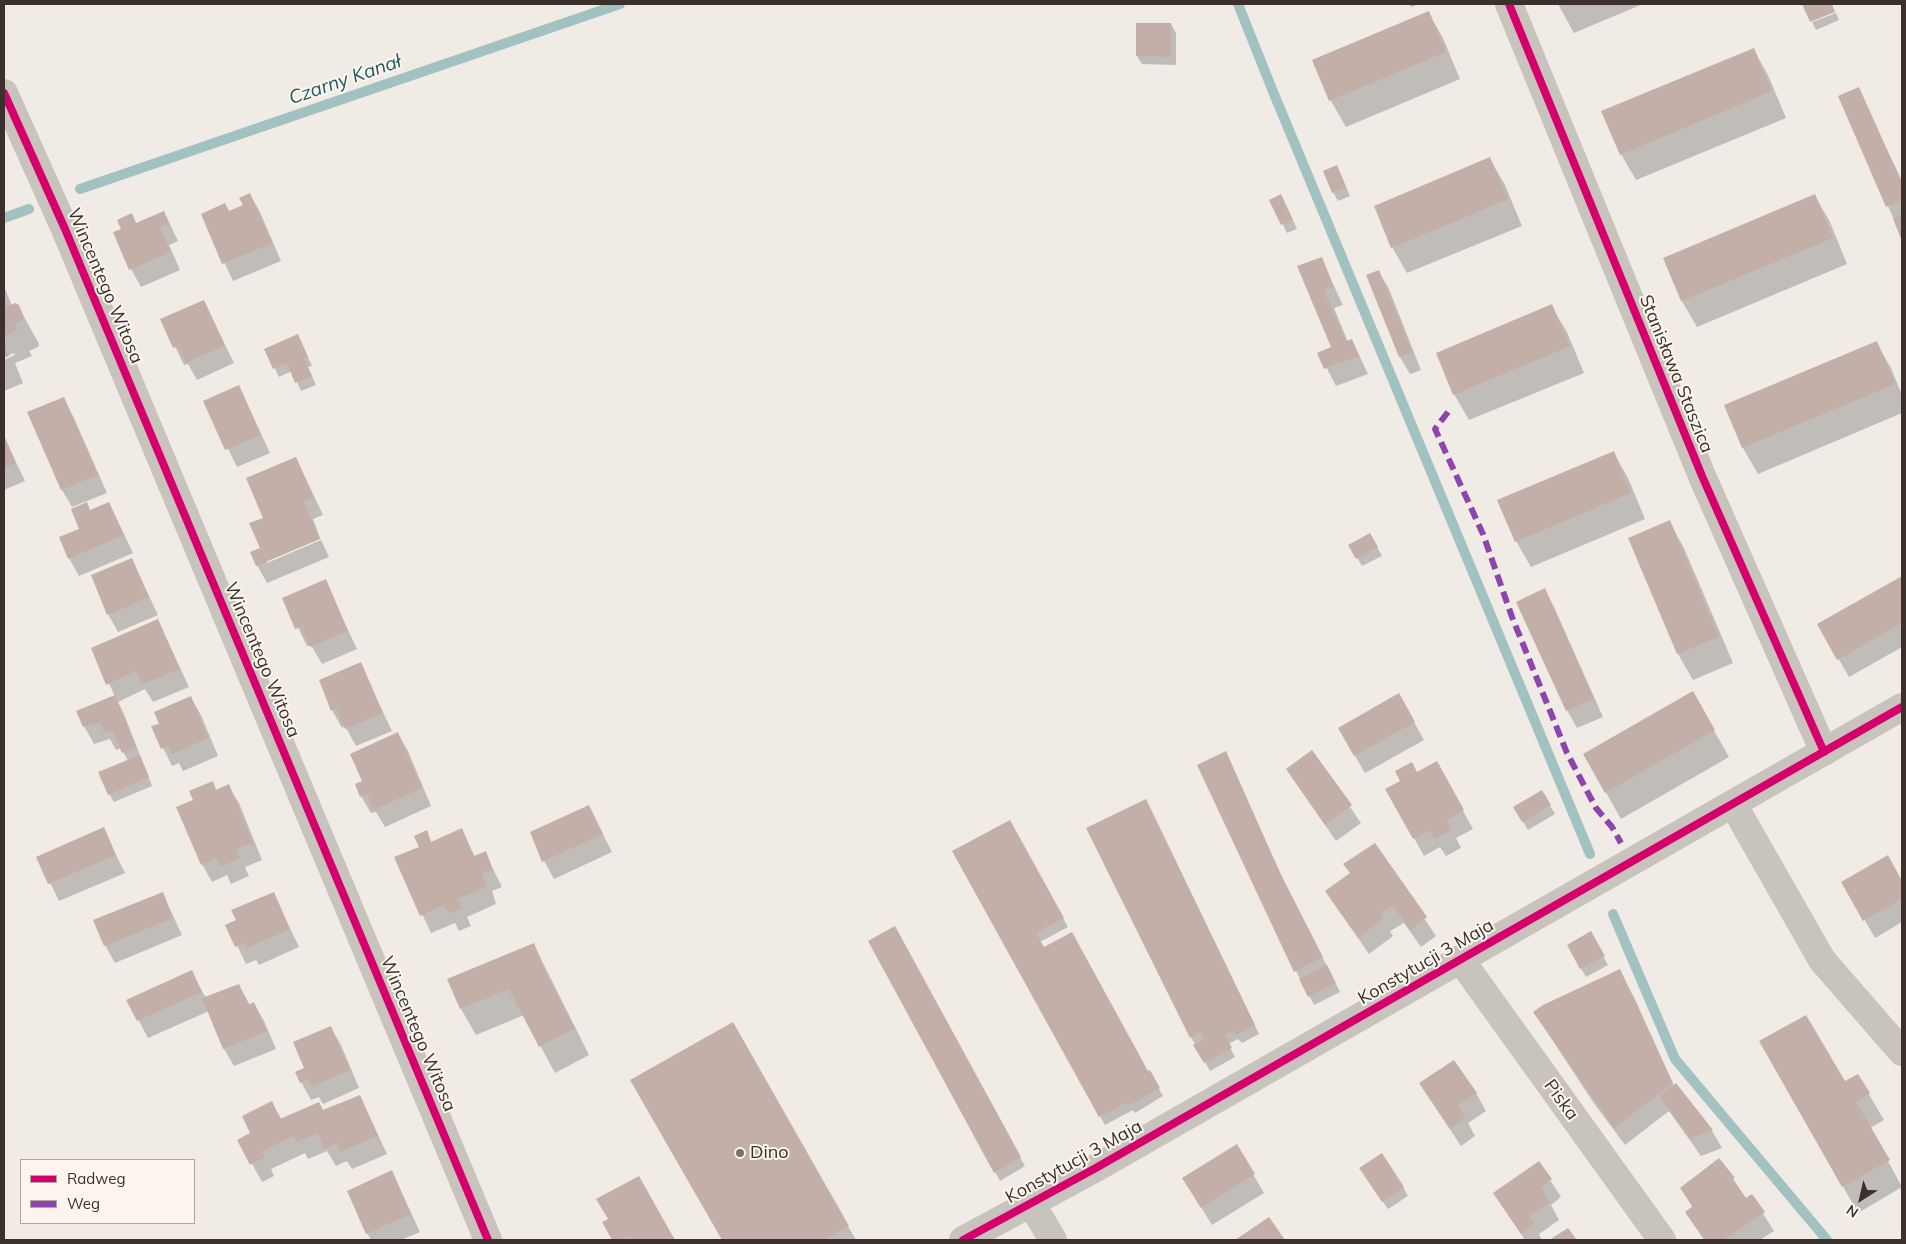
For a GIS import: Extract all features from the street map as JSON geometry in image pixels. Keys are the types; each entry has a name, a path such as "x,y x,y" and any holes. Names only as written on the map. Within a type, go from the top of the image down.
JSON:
{"street":[{"name":"Stanisława Staszica","path":"1509,4 1702,476 1824,752"},
{"name":"Wincentego Witosa","path":"4,93 69,238 488,1240"},
{"name":"Konstytucji 3 Maja","path":"963,1240 1094,1169 1902,707"},
{"path":"1733,804 1822,960 1902,1052"},
{"name":"Piska","path":"1460,959 1662,1240"},
{"path":"1032,1203 1053,1240"}],"building":[{"path":"1802,4 1832,4 1835,12 1810,22"},
{"path":"1429,11 1446,52 1329,101 1312,60"},
{"path":"1136,23 1171,23 1171,57 1136,56"},
{"path":"1754,48 1772,91 1620,155 1601,111"},
{"path":"1859,87 1902,183 1902,200 1886,207 1838,96"},
{"path":"1490,157 1508,199 1391,248 1374,206"},
{"path":"1337,165 1346,187 1332,193 1323,171"},
{"path":"250,193 272,243 222,264 201,214 225,203 229,211 243,205 239,198"},
{"path":"1281,194 1293,220 1281,225 1269,200"},
{"path":"1815,194 1833,238 1681,301 1663,258"},
{"path":"164,211 169,223 160,227 171,252 129,270 113,232 121,229 117,220 132,213 136,223"},
{"path":"1902,215 1902,241 1893,219"},
{"path":"1322,257 1334,287 1324,290 1346,341 1352,339 1359,356 1324,369 1317,353 1331,347 1297,266"},
{"path":"1379,270 1412,352 1399,357 1366,275"},
{"path":"4,298 7,307 15,303 19,305 24,317 23,320 15,324 17,330 4,336"},
{"path":"204,300 225,345 186,363 178,346 173,348 160,319"},
{"path":"1552,304 1570,346 1453,395 1436,353"},
{"path":"298,334 308,357 304,359 312,376 295,383 287,363 273,369 264,349"},
{"path":"1877,341 1895,384 1742,448 1724,405"},
{"path":"4,343 9,356 4,358"},
{"path":"239,385 261,435 225,450 203,401"},
{"path":"64,397 98,475 61,490 27,412"},
{"path":"4,435 16,463 4,468"},
{"path":"1614,451 1631,493 1515,542 1497,500"},
{"path":"296,457 314,498 304,501 320,539 256,566 250,552 260,548 249,523 263,518 246,478"},
{"path":"87,502 90,510 109,502 124,535 68,559 59,537 79,529 71,509"},
{"path":"1670,520 1719,637 1677,654 1628,538"},
{"path":"1370,533 1378,547 1356,559 1348,545"},
{"path":"132,558 149,597 107,615 91,575"},
{"path":"1902,576 1902,623 1837,660 1817,624"},
{"path":"326,579 348,631 310,647 301,627 295,629 282,598"},
{"path":"1545,588 1594,699 1566,711 1516,602"},
{"path":"158,619 180,669 141,685 136,671 106,685 91,648"},
{"path":"361,662 383,713 345,729 336,708 331,711 319,680"},
{"path":"1693,691 1715,730 1605,793 1583,754"},
{"path":"1399,693 1415,722 1354,756 1338,728"},
{"path":"115,695 136,747 122,753 112,730 105,733 100,722 83,727 76,711"},
{"path":"191,696 208,738 172,754 168,746 161,749 151,726 159,724 154,712"},
{"path":"398,732 422,788 373,810 367,794 360,797 355,784 362,781 350,754"},
{"path":"1312,750 1352,805 1325,825 1286,769"},
{"path":"1226,751 1279,871 1323,957 1294,972 1197,765"},
{"path":"140,755 149,777 108,795 98,772"},
{"path":"1437,761 1464,810 1447,820 1452,830 1434,839 1429,830 1413,839 1385,789 1400,781 1395,771 1412,762 1417,772"},
{"path":"213,781 216,790 229,784 253,843 236,849 240,858 220,867 216,858 201,865 176,807 193,800 189,791"},
{"path":"1542,790 1551,805 1522,822 1513,807"},
{"path":"1146,799 1255,1025 1236,1035 1233,1031 1225,1035 1232,1048 1204,1063 1193,1045 1205,1039 1201,1032 1190,1038 1086,828"},
{"path":"589,805 603,834 542,862 530,832"},
{"path":"1010,820 1064,918 1036,933 1044,947 1072,932 1148,1071 1150,1070 1160,1088 1129,1105 1128,1102 1099,1117 952,851"},
{"path":"104,827 116,855 48,884 36,857"},
{"path":"462,828 474,856 486,851 493,870 482,873 487,886 458,899 462,908 448,914 444,905 420,916 394,857 419,847 414,836 427,830 431,842"},
{"path":"1375,843 1427,917 1410,930 1393,906 1381,913 1384,918 1358,938 1325,891 1350,873 1343,864"},
{"path":"1888,855 1902,881 1902,899 1863,921 1841,882"},
{"path":"163,892 173,918 104,946 93,920"},
{"path":"274,892 290,929 247,948 245,943 235,947 225,925 236,920 231,910"},
{"path":"895,926 1021,1157 994,1173 868,941"},
{"path":"1591,931 1605,956 1580,969 1567,945"},
{"path":"534,943 546,973 575,1028 539,1047 509,989 460,1009 447,979"},
{"path":"1327,965 1336,983 1308,997 1299,979"},
{"path":"1620,969 1673,1083 1614,1128 1533,1012 1543,1005"},
{"path":"192,970 202,992 137,1021 126,1000"},
{"path":"239,984 248,1005 254,1002 267,1031 223,1049 202,998"},
{"path":"1806,1015 1845,1081 1858,1074 1870,1093 1856,1102 1890,1160 1842,1187 1759,1041"},
{"name":"Dino","path":"733,1022 849,1226 824,1240 722,1240 630,1080"},
{"path":"331,1026 350,1070 312,1087 308,1079 300,1083 295,1072 304,1068 293,1042"},
{"path":"1454,1060 1477,1093 1458,1105 1466,1118 1450,1129 1419,1083"},
{"path":"1676,1083 1713,1130 1690,1138 1659,1096"},
{"path":"360,1095 378,1136 340,1152 337,1143 324,1149 318,1133 297,1142 294,1136 262,1151 265,1157 250,1165 237,1140 250,1133 242,1116 272,1101 280,1119 319,1102 323,1110"},
{"path":"1237,1144 1255,1174 1201,1208 1182,1178"},
{"path":"1382,1153 1404,1187 1382,1202 1359,1168"},
{"path":"1719,1158 1735,1178 1733,1179 1746,1198 1752,1194 1765,1212 1724,1240 1705,1240 1685,1212 1693,1206 1680,1188"},
{"path":"1539,1161 1552,1179 1541,1187 1550,1202 1529,1216 1534,1224 1521,1234 1493,1193"},
{"path":"392,1170 411,1214 366,1234 347,1191"},
{"path":"639,1176 675,1240 630,1240 628,1236 621,1240 612,1240 602,1222 608,1219 596,1199"},
{"path":"1269,1217 1285,1240 1235,1240"},
{"path":"1568,1228 1577,1240 1549,1240"}],"waterway":[{"name":"Czarny Kanał","path":"80,189 620,4"},
{"path":"1238,4 1590,854"},
{"name":"Czarny Kanał","path":"4,218 29,209"},
{"path":"1613,914 1675,1059 1827,1240"}],"marked path":[{"path":"1448,412 1435,429 1483,534 1512,617 1567,753 1596,808 1612,827 1621,843"}],"cycle path":[{"path":"1509,4 1702,476 1824,752"},
{"path":"4,93 65,229 488,1240"},
{"path":"963,1240 1094,1169 1902,707"}],"place":[{"name":"Dino","path":"740,1153"}]}
